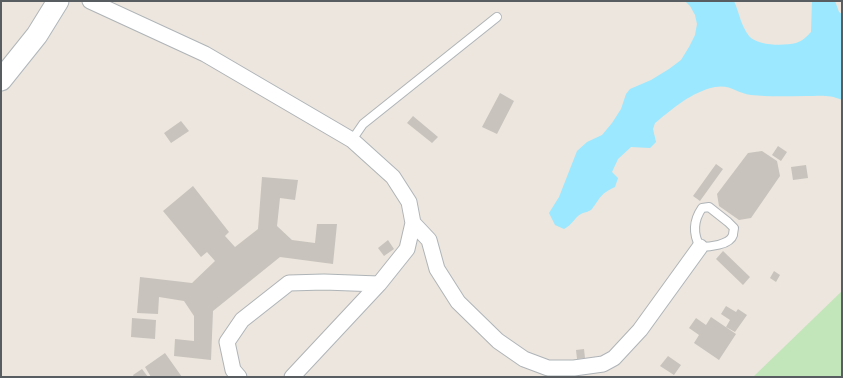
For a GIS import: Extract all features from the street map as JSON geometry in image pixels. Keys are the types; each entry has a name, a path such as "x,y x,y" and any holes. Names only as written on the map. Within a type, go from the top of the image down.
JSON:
{"main road":[{"path":"1,80 37,35 58,1"}],"street":[{"path":"90,1 204,54 352,140 393,177 409,202 413,223 407,249 379,284 292,377"},
{"path":"413,223 429,240 437,269 458,302 498,341 524,359 548,368 574,368 603,364 614,358 640,330 700,247"},
{"path":"239,377 233,370 227,342 242,320 289,283 324,282 379,284"}],"lane":[{"path":"352,140 363,124 497,17"},
{"path":"709,207 734,228 733,235 730,240 712,247 700,247 695,237 697,216 702,208 709,207"}],"green space":[{"path":"842,291 842,377 753,377"}],"water":[{"path":"685,1 734,1 742,23 749,36 758,42 778,45 798,42 811,32 812,1 835,1 839,12 842,14 842,100 824,96 751,95 720,86 706,89 683,101 655,123 653,129 656,142 650,148 631,147 618,159 612,172 618,178 615,187 604,194 590,211 579,215 564,229 555,225 549,213 559,197 577,151 587,142 602,135 621,109 626,94 630,89 651,80 669,69 681,60 689,47 695,35 697,24 695,15"}],"building":[{"path":"500,93 514,101 497,134 482,127"},
{"path":"413,116 438,137 432,143 407,123"},
{"path":"181,121 189,131 171,143 164,133"},
{"path":"778,146 787,152 781,161 772,155"},
{"path":"762,151 777,161 780,176 751,218 739,220 719,206 717,194 748,153"},
{"path":"716,164 723,169 700,201 693,196"},
{"path":"806,165 808,178 793,180 791,167"},
{"path":"262,177 298,180 295,200 280,198 277,226 292,240 315,243 317,224 337,224 333,264 280,257 213,311 211,360 174,356 175,339 194,341 194,316 184,301 159,297 158,314 137,313 140,277 192,283 215,261 207,252 201,257 163,211 193,186 229,232 225,236 235,247 258,229"},
{"path":"388,240 394,249 384,256 378,248"},
{"path":"723,251 750,277 743,285 716,259"},
{"path":"774,271 780,275 776,282 770,278"},
{"path":"726,306 736,312 738,309 747,315 735,332 726,327 730,320 721,314"},
{"path":"711,317 736,334 719,360 694,343 699,335 689,328 696,318 706,325"},
{"path":"132,318 156,320 155,339 131,337"},
{"path":"584,349 585,358 577,359 576,350"},
{"path":"165,353 182,377 151,377 145,367"},
{"path":"668,356 681,365 674,375 660,366"},
{"path":"142,369 148,377 134,377 133,375"}]}
